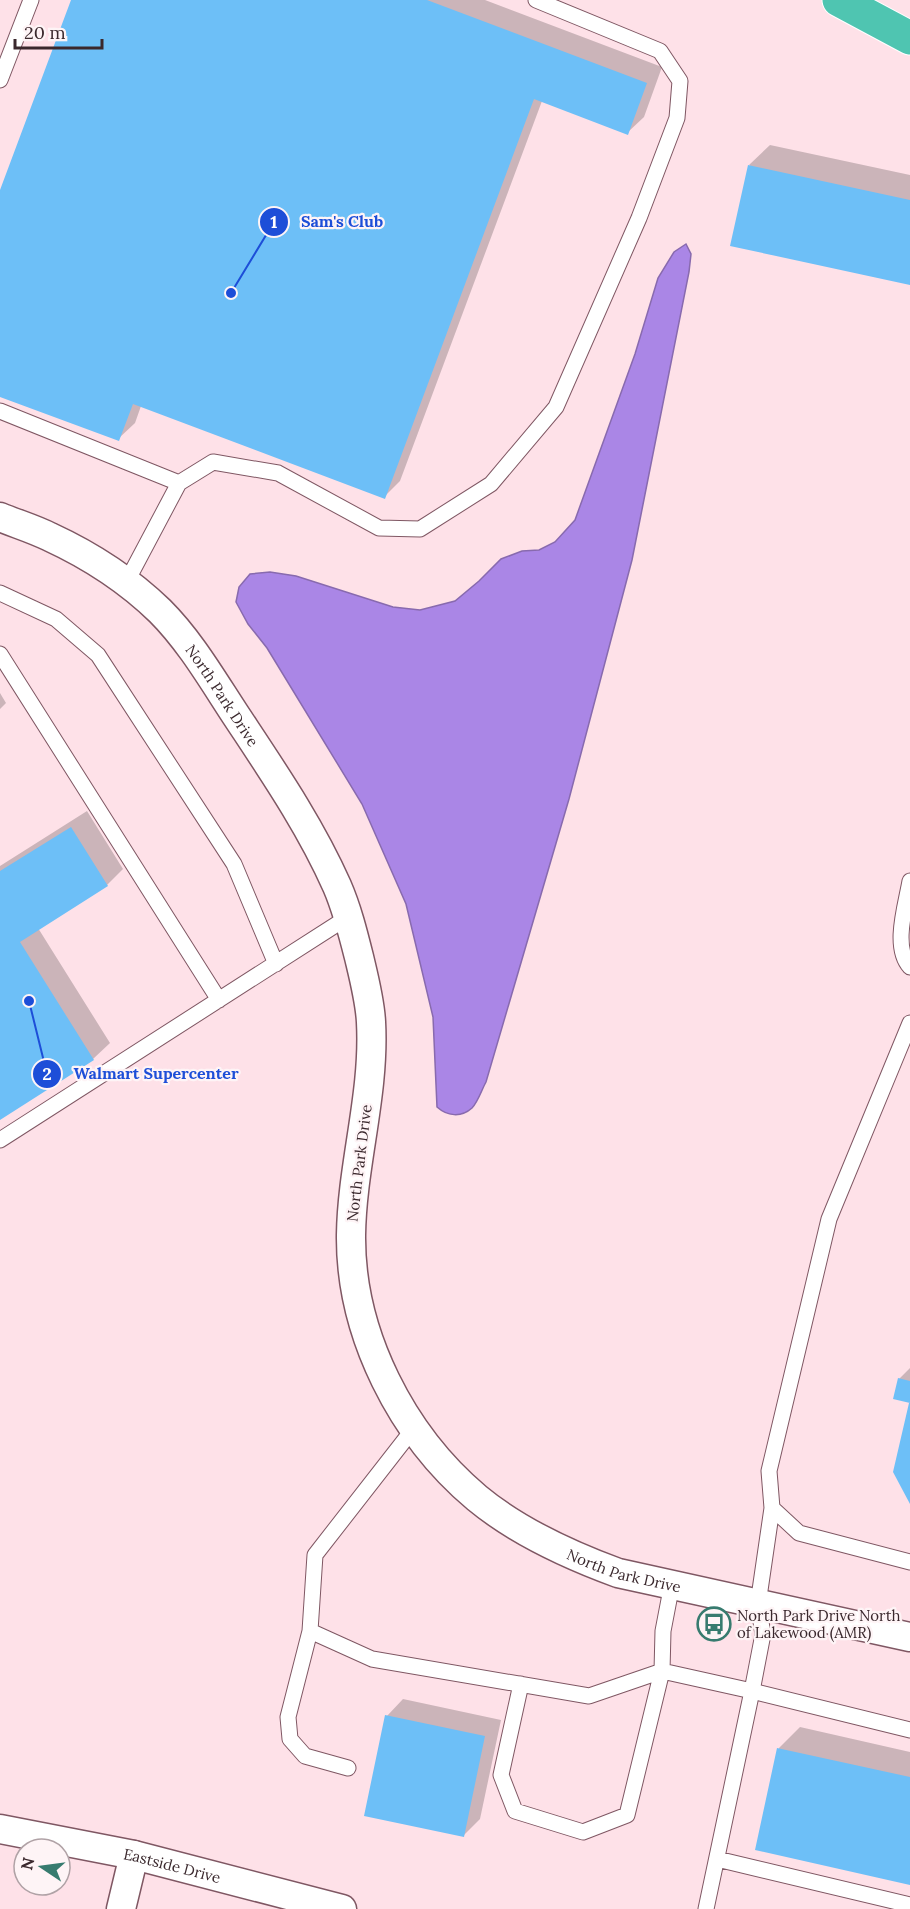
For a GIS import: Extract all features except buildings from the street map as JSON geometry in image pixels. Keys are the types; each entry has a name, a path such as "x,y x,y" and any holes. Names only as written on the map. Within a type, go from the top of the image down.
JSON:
{"highway":[{"path":"839,0 910,38"}],"street":[{"name":"North Park Drive","path":"0,517 50,537 96,562 161,612 200,662 303,817 338,888 362,972 371,1021 370,1078 353,1192 351,1238 354,1284 364,1330 396,1399 425,1444 471,1492 513,1522 587,1562 618,1573 910,1638"},
{"name":"Eastside Drive","path":"0,1829 134,1855 342,1909"},
{"path":"121,1909 134,1855"}],"lane":[{"path":"0,80 6,46 31,0"},
{"path":"126,584 179,483 213,462 278,473 379,528 420,529 491,484 556,407 639,218 677,118 680,81 660,51 536,0"},
{"path":"0,411 179,483"},
{"path":"0,593 56,619 98,655 234,864 276,964"},
{"path":"0,654 219,1000"},
{"path":"910,881 900,933 905,962 910,967"},
{"path":"0,1140 348,917"},
{"path":"706,1909 763,1634 758,1604 772,1508 769,1471 829,1219 910,1023"},
{"path":"348,1768 305,1756 290,1739 288,1717 310,1631 315,1556 414,1428"},
{"path":"772,1508 799,1533 910,1562"},
{"path":"520,1684 501,1775 515,1811 583,1832 627,1815 662,1671 663,1631 672,1584"},
{"path":"310,1631 372,1659 589,1696 662,1671 910,1730"},
{"path":"717,1859 910,1905"}],"shaded area":[{"path":"686,244 691,254 689,272 632,560 569,799 486,1082 472,1108 463,1113 450,1114 437,1107 433,1017 406,904 362,804 267,648 248,624 236,602 239,587 250,574 270,572 296,576 393,607 420,610 455,601 501,559 522,551 539,550 555,542 575,520 635,354 658,278 674,252"}],"place":[{"name":"Sam's Club","path":"231,293"},
{"name":"Walmart Supercenter","path":"29,1001"},
{"name":"North Park Drive North of Lakewood (AMR)","path":"714,1624"}]}
